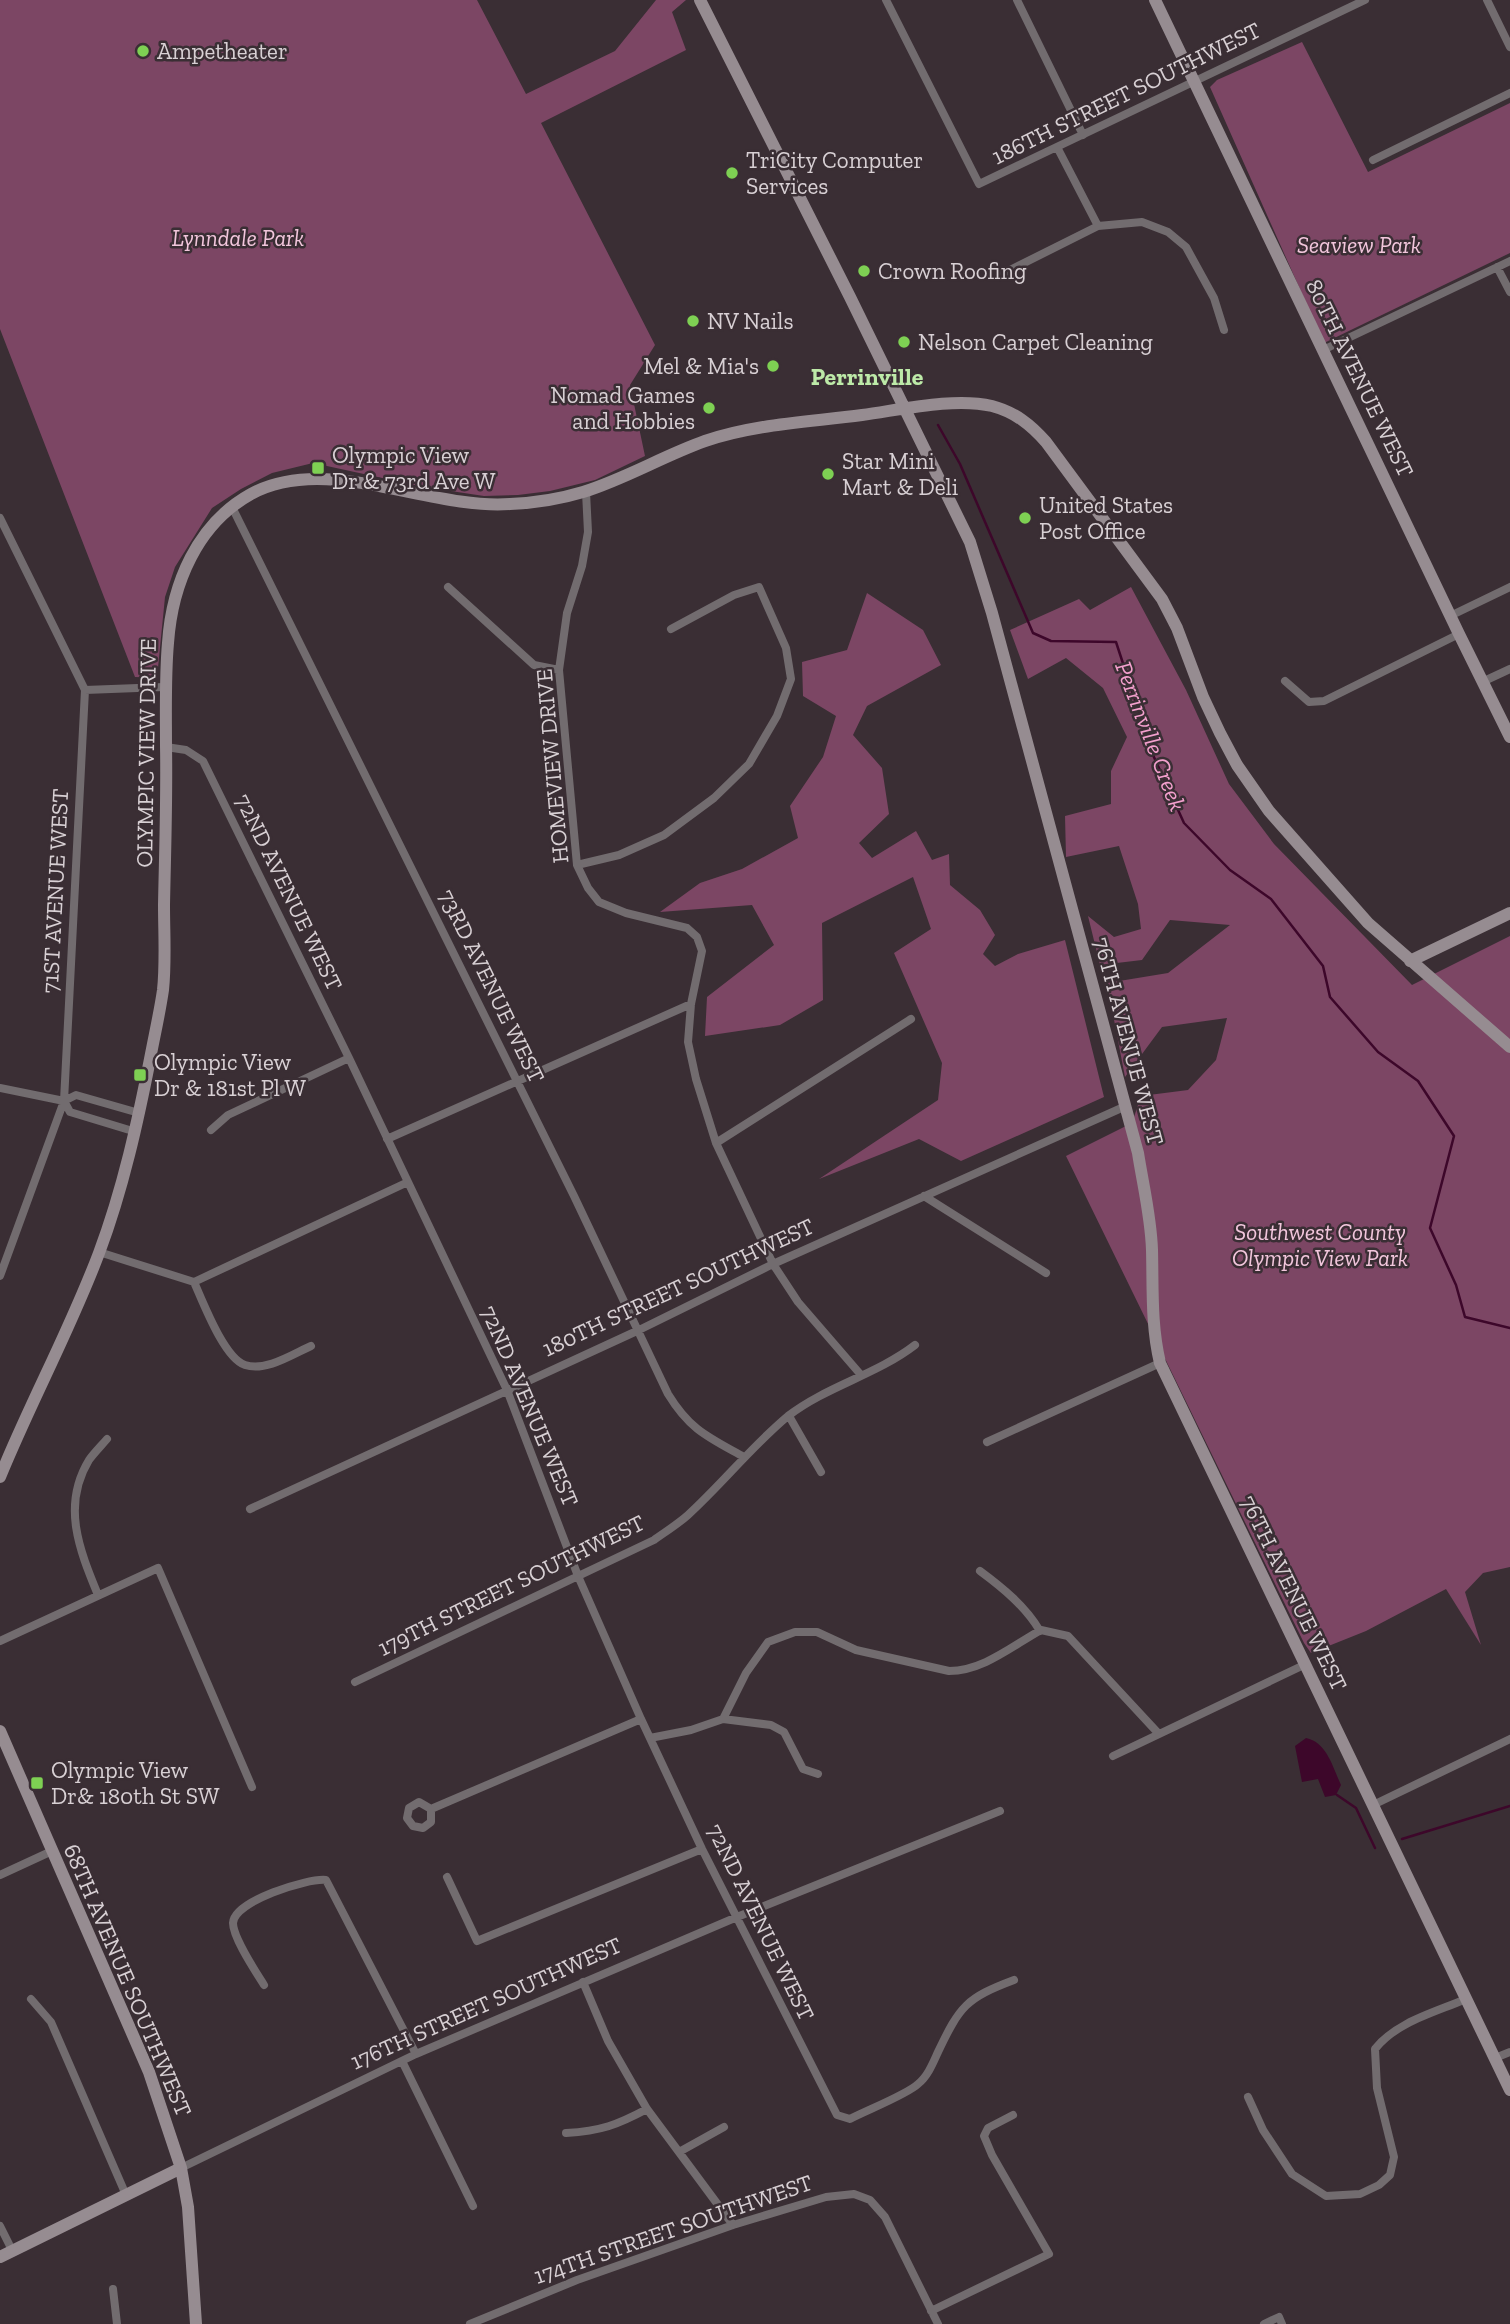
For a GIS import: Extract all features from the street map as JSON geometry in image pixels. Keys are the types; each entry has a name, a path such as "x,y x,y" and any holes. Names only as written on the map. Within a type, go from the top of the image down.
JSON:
{"street":[{"name":"76TH AVENUE WEST","path":"700,0 970,542 992,613 1138,1153 1150,1227 1152,1316 1160,1363 1510,2090"},
{"name":"186TH STREET SOUTHWEST","path":"886,0 979,184 1195,81 1350,3 1365,0"},
{"path":"1017,0 1083,135"},
{"name":"80TH AVENUE WEST","path":"1155,0 1510,737"},
{"path":"1487,0 1510,47"},
{"path":"1373,160 1510,93"},
{"path":"1057,147 1098,226"},
{"path":"1004,273 1098,226 1142,222 1168,232 1186,247 1214,298 1224,330"},
{"path":"1323,350 1510,261"},
{"path":"1497,267 1510,292"},
{"name":"OLYMPIC VIEW DRIVE","path":"0,1476 60,1346 99,1251 136,1132 163,988 166,747 164,687 170,612 185,568 198,542 232,507 269,486 306,480 329,480 473,504 534,502 586,492 713,438 764,428 966,404 994,407 1019,417 1041,436 1162,599 1177,628 1212,716 1232,757 1257,795 1339,893 1410,961 1510,1047"},
{"name":"HOMEVIEW DRIVE","path":"586,492 588,532 582,566 567,613 559,670 578,865 599,902 626,914 687,928 697,937 702,951 691,1004"},
{"name":"73RD AVENUE WEST","path":"232,507 517,1080 668,1394 680,1414 698,1431 744,1457"},
{"name":"71ST AVENUE WEST","path":"0,518 85,690 64,1101 0,1276"},
{"path":"448,587 534,665 559,670"},
{"path":"578,865 619,855 664,835 714,798 749,764 777,716 791,679 786,648 759,587 734,595 671,629"},
{"path":"1450,616 1510,587"},
{"path":"1285,681 1309,702 1324,701 1459,634"},
{"path":"1482,682 1510,669"},
{"path":"85,690 164,687"},
{"name":"72ND AVENUE WEST","path":"166,747 186,750 203,761 349,1058 507,1390 578,1576 641,1719 702,1849 830,2106 837,2115 850,2119 918,2086 931,2068 952,2022 967,2004 984,1992 1014,1980"},
{"path":"1410,961 1510,913"},
{"path":"387,1139 691,1004 688,1042 696,1079 716,1143 773,1264 798,1302 861,1375"},
{"path":"716,1143 911,1019"},
{"path":"212,1130 228,1115 349,1058"},
{"path":"0,1088 64,1101 76,1095 139,1113"},
{"path":"64,1101 70,1112 136,1132"},
{"name":"180TH STREET SOUTHWEST","path":"250,1509 639,1330 773,1264 1126,1106"},
{"path":"99,1251 194,1282 408,1181"},
{"path":"924,1196 1046,1273"},
{"path":"194,1282 215,1329 233,1357 245,1365 265,1365 312,1346"},
{"name":"179TH STREET SOUTHWEST","path":"355,1682 654,1540 688,1515 744,1457 789,1416 825,1392 898,1358 915,1345"},
{"path":"987,1442 1160,1363"},
{"path":"789,1416 821,1472"},
{"path":"98,1595 78,1544 74,1520 77,1492 89,1461 107,1439"},
{"path":"0,1641 158,1568 252,1787"},
{"path":"980,1571 1030,1615 1040,1630"},
{"path":"723,1719 746,1673 768,1642 795,1632 817,1632 856,1650 956,1671 981,1664 1040,1630 1068,1636 1158,1733"},
{"path":"1113,1756 1306,1664"},
{"path":"431,1809 641,1719"},
{"path":"650,1738 691,1730 723,1719 771,1725 784,1732 803,1769 818,1774"},
{"name":"68TH AVENUE SOUTHWEST","path":"0,1731 149,2072 181,2168"},
{"path":"1373,1805 1510,1739"},
{"name":"176TH STREET SOUTHWEST","path":"0,2257 416,2054 737,1917 1000,1811"},
{"path":"447,1877 477,1941 702,1849"},
{"path":"0,1875 52,1851"},
{"path":"264,1985 234,1929 233,1920 239,1910 281,1890 314,1879 326,1880 416,2054"},
{"path":"583,1982 608,2041 647,2109 733,2225"},
{"path":"32,1999 51,2022 126,2195"},
{"path":"1248,2097 1264,2130 1292,2174 1326,2196 1360,2194 1379,2185 1390,2175 1394,2157 1377,2088 1374,2054 1376,2049 1384,2038 1396,2030 1466,1999"},
{"path":"1495,2059 1510,2052"},
{"path":"402,2061 472,2206"},
{"path":"566,2133 616,2126 647,2109"},
{"path":"938,2324 931,2311 1049,2253 992,2155 984,2136 989,2127 1013,2115"},
{"path":"679,2152 724,2127"},
{"path":"181,2168 188,2207 196,2324"},
{"name":"174TH STREET SOUTHWEST","path":"470,2324 577,2280 733,2225 826,2197 854,2194 870,2200 884,2217 931,2311"},
{"path":"0,2226 12,2250"},
{"path":"113,2289 117,2324"},
{"path":"1264,2324 1281,2320"}],"green space":[{"name":"Lynndale Park","path":"0,0 477,0 526,94 615,51 656,0 686,0 672,12 686,50 541,123 655,345 630,385 645,456 595,480 550,491 518,495 484,496 424,487 313,463 272,473 212,508 175,567 165,597 157,678 135,677 0,329"},
{"name":"Seaview Park","path":"1302,42 1368,172 1510,103 1510,253 1324,343 1210,87 1217,80"},
{"name":"Southwest County Olympic View Park","path":"1131,587 1186,690 1229,784 1274,844 1412,985 1510,936 1510,1567 1483,1573 1465,1592 1481,1645 1446,1589 1366,1631 1311,1653 1066,1156 1132,1123 1141,1096 1188,1090 1216,1060 1227,1018 1162,1027 1125,1077 1107,983 1168,973 1230,925 1170,920 1142,960 1100,965 1088,916 1114,937 1141,929 1138,904 1119,846 1066,857 1065,816 1111,804 1111,771 1127,737 1103,688 1066,658 1028,679 1010,630 1079,599 1090,610"},
{"path":"867,593 923,630 941,665 867,706 853,735 882,768 889,814 859,843 872,858 916,831 932,860 949,854 950,885 980,910 995,935 983,954 995,966 1018,954 1065,940 1104,1097 961,1161 919,1139 819,1179 938,1100 942,1063 894,953 931,929 913,877 822,923 823,1000 780,1025 705,1036 707,997 774,945 752,905 660,912 700,883 742,869 798,838 790,806 823,757 836,716 803,696 802,662 847,650"}],"shaded area":[{"path":"1306,1738 1319,1745 1328,1757 1341,1785 1336,1795 1325,1797 1318,1779 1302,1782 1295,1746"}],"waterway":[{"name":"Perrinville Creek","path":"938,425 960,464 1033,633 1051,641 1116,642 1153,755 1184,823 1230,870 1271,899 1323,966 1330,997 1378,1052 1418,1081 1454,1136 1430,1228 1456,1285 1465,1317 1510,1328"},
{"path":"1337,1795 1356,1808 1375,1848"},
{"path":"1402,1839 1510,1806"}],"place":[{"name":"Ampetheater","path":"143,51"},
{"name":"TriCity Computer Services","path":"732,173"},
{"name":"Crown Roofing","path":"864,271"},
{"name":"NV Nails","path":"693,321"},
{"name":"Nelson Carpet Cleaning","path":"904,342"},
{"name":"Mel & Mia's","path":"773,366"},
{"name":"Nomad Games and Hobbies","path":"709,408"},
{"name":"Olympic View Dr & 73rd Ave W","path":"318,468"},
{"name":"Star Mini Mart & Deli","path":"828,474"},
{"name":"United States Post Office","path":"1025,518"},
{"name":"Olympic View Dr & 181st Pl W","path":"140,1075"},
{"name":"Olympic View Dr& 180th St SW","path":"37,1783"}],"district":[{"name":"Perrinville","path":"867,376"}]}
